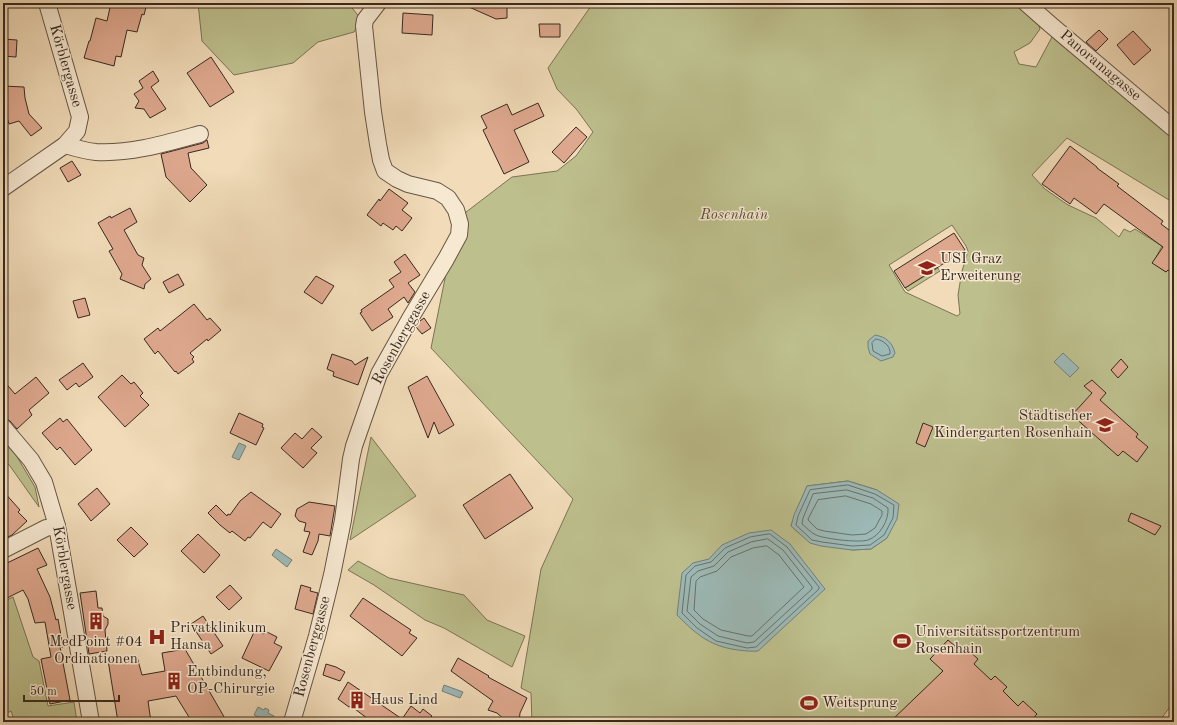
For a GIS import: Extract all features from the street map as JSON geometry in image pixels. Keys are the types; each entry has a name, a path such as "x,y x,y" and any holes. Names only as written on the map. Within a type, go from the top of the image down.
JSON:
{"street":[{"name":"Körblergasse","path":"3,188 65,145 77,131 80,117 47,3"},
{"name":"Rosenberggasse","path":"292,722 316,642 332,575 343,520 351,459 358,432 380,374 459,234 460,224 456,210 448,198 438,191 408,184 397,179 385,171 381,160 373,112 364,26 365,20 378,3"},
{"name":"Panoramagasse","path":"1026,3 1174,129"},
{"path":"65,145 96,152 120,151 166,143 200,134"},
{"name":"Körblergasse","path":"3,427 31,460 44,482 57,526 91,722"},
{"path":"3,550 46,528 57,526"}],"green space":[{"path":"198,3 348,3 361,19 354,32 318,42 293,63 234,75 202,41"},
{"name":"Rosenhain","path":"593,3 1015,3 1039,26 1040,29 1030,43 1014,52 1019,64 1036,67 1052,37 1174,139 1174,203 1067,138 1032,175 1045,189 1068,205 1096,218 1119,237 1124,229 1130,232 1135,229 1162,246 1153,263 1166,272 1168,270 1174,274 1174,701 1159,722 532,722 531,693 521,688 541,569 573,499 431,348 457,219 512,177 557,171 576,156 593,132 577,110 557,89 548,68","holes":["952,225 968,251 962,271 958,295 960,314 957,316 905,292 889,265","848,481 877,490 887,538 871,549 852,550 800,534 791,526 807,486"]},
{"path":"938,268 940,271 908,291 905,288"},
{"path":"371,437 416,496 350,540"},
{"path":"3,440 13,450 35,487 39,507 10,466 3,459"},
{"path":"358,561 389,578 464,595 487,620 525,636 512,667 444,628 425,620 374,585 348,570"},
{"path":"13,597 33,657 39,661 48,706 74,702 77,722 15,722 11,711 3,715 3,602"}],"water":[{"path":"875,335 882,337 890,343 895,353 893,357 881,361 870,354 868,341"},
{"path":"1063,353 1079,368 1070,377 1054,362"},
{"path":"239,443 246,446 239,460 232,457"},
{"path":"848,481 877,490 899,504 897,519 887,538 871,549 852,550 810,543 791,526 794,515 807,486"},
{"path":"771,530 790,544 825,589 758,651 730,649 719,646 699,635 677,615 682,573 693,563 709,559 722,545 749,533"},
{"path":"276,549 292,560 287,567 272,555"},
{"path":"444,685 463,692 460,698 442,691"},
{"path":"258,707 264,710 265,708 269,710 268,713 274,716 271,722 254,715"}],"building":[{"path":"111,3 147,3 137,32 127,30 121,57 116,56 114,66 84,58 96,18 107,21"},
{"path":"460,3 507,3 507,18 496,19"},
{"path":"403,13 433,15 432,35 402,33"},
{"path":"539,24 560,24 560,37 540,37"},
{"path":"1099,30 1108,39 1096,51 1086,42"},
{"path":"1133,31 1151,50 1134,65 1117,45"},
{"path":"3,39 17,40 16,57 3,56"},
{"path":"211,57 234,92 210,107 187,73"},
{"path":"153,71 159,81 151,87 166,109 150,118 144,109 135,108 139,101 134,94 143,88 139,81"},
{"path":"3,86 24,87 29,114 42,128 31,136 19,121 9,124 3,105"},
{"path":"538,103 544,116 514,130 529,162 504,174 483,130 487,128 481,116 507,104 512,115"},
{"path":"576,127 587,137 564,163 552,152"},
{"path":"207,140 209,148 188,153 191,168 207,185 190,202 166,177 161,154 203,143"},
{"path":"1070,146 1119,184 1117,186 1163,221 1161,224 1173,233 1174,232 1174,274 1168,270 1166,272 1152,263 1163,247 1104,204 1096,214 1074,198 1070,204 1042,184"},
{"path":"72,161 81,175 68,182 60,168"},
{"path":"389,189 408,203 402,210 412,218 402,231 396,226 393,230 383,223 381,226 367,215"},
{"path":"130,208 137,222 124,230 138,255 144,258 142,265 151,279 145,284 144,289 120,279 122,274 109,251 113,249 98,223 110,216 111,218"},
{"path":"954,233 965,250 905,288 894,271"},
{"path":"405,254 420,275 408,283 415,292 408,303 404,297 388,309 393,317 372,331 360,313 362,312 361,310 394,287 389,280 401,272 394,262"},
{"path":"178,274 184,285 169,293 163,282"},
{"path":"316,276 334,286 322,304 304,292"},
{"path":"85,298 90,315 78,318 73,301"},
{"path":"194,304 207,320 210,318 221,330 190,353 194,357 192,359 194,362 178,374 158,351 155,354 144,339 158,328 160,331"},
{"path":"424,318 431,328 422,334 416,327"},
{"path":"332,354 352,361 355,365 368,357 358,385 333,376 334,372 327,369"},
{"path":"1121,359 1128,367 1118,378 1111,370"},
{"path":"83,363 93,377 79,387 76,383 67,390 59,380"},
{"path":"122,375 131,384 134,382 143,393 140,396 149,405 125,427 98,397"},
{"path":"427,376 454,425 439,434 434,422 428,438 408,387"},
{"path":"36,377 49,393 29,410 32,415 17,429 10,421 3,417 3,380 15,394"},
{"name":"Städtischer Kindergarten Rosenhain","path":"1092,380 1106,393 1100,400 1138,434 1136,437 1148,447 1137,462 1123,451 1118,456 1072,415 1092,393 1084,386"},
{"path":"239,413 263,424 262,427 264,428 256,445 230,433"},
{"path":"60,418 63,422 67,419 92,450 75,465 60,447 57,450 42,433"},
{"path":"923,423 933,427 925,447 916,443"},
{"path":"312,428 322,437 311,448 317,453 303,468 281,448 295,433 302,439"},
{"path":"510,474 533,508 485,539 463,505"},
{"path":"97,488 110,504 91,521 78,504"},
{"path":"3,491 20,510 18,512 27,521 12,535 6,538 3,534"},
{"path":"251,492 281,514 271,528 263,522 250,538 248,537 245,541 232,531 230,533 208,513 216,505 227,516 228,514 230,515 240,501"},
{"path":"309,502 335,506 330,536 319,534 318,541 312,555 303,552 310,532 304,531 306,523 299,521 295,516 297,509"},
{"path":"1131,513 1161,526 1155,535 1128,521"},
{"path":"131,527 148,544 134,557 117,540"},
{"path":"198,534 220,555 204,573 181,551"},
{"path":"38,548 47,565 37,569 50,597 56,620 58,619 63,647 60,647 70,700 50,704 41,659 51,657 45,622 35,623 28,599 23,590 3,600 3,565"},
{"path":"230,585 242,598 229,610 216,597"},
{"path":"301,585 311,588 310,591 318,593 313,614 295,609"},
{"name":"MedPoint #04 Ordinationen","path":"96,591 98,608 102,608 103,616 108,619 108,624 105,630 107,651 89,654 80,593"},
{"path":"363,598 411,630 409,633 417,638 402,656 350,616"},
{"path":"203,616 223,646 211,654 191,624"},
{"path":"255,630 264,634 265,631 277,637 274,643 282,647 269,671 242,658"},
{"path":"948,640 964,654 968,650 978,659 974,664 991,680 995,676 1007,687 1003,691 1018,706 1023,701 1037,714 1030,722 890,722 943,671 930,659"},
{"path":"185,649 227,722 192,722 176,696 148,701 151,722 118,722 108,660 137,657 142,675 165,671 162,653"},
{"path":"458,658 489,676 488,677 527,698 520,713 519,722 507,722 497,713 488,710 493,701 451,671"},
{"path":"326,664 345,672 340,681 323,675"},
{"path":"348,682 402,719 411,706 420,713 423,709 432,716 429,719 433,722 372,722 351,706 349,707 338,699"}],"place":[{"name":"USI Graz Erweiterung","path":"927,268"},
{"name":"Städtischer Kindergarten Rosenhain","path":"1105,425"},
{"name":"MedPoint #04 Ordinationen","path":"96,621"},
{"name":"Privatklinikum Hansa","path":"157,637"},
{"name":"Universitätssportzentrum Rosenhain","path":"902,641"},
{"name":"Entbindung, OP-Chirurgie","path":"174,681"},
{"name":"Haus Lind","path":"357,700"},
{"name":"Weitsprung","path":"809,703"}]}
